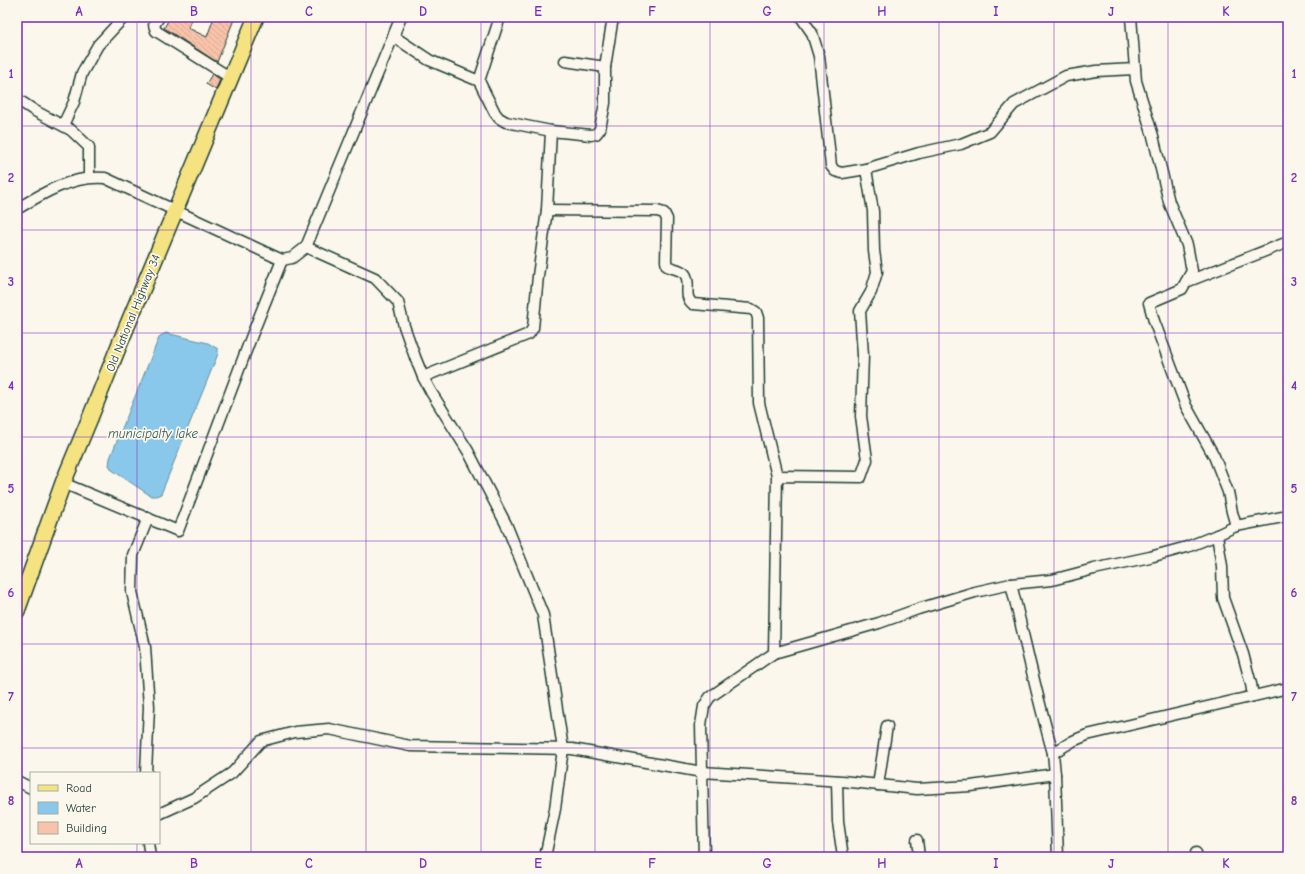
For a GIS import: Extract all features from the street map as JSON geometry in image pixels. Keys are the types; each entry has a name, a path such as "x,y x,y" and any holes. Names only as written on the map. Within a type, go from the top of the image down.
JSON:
{"main road":[{"name":"Old National Highway 34","path":"17,611 63,483 256,17"}],"street":[{"path":"63,125 74,102 82,73 95,50 108,33 124,17"},
{"path":"159,17 154,25 156,31 231,78"},
{"path":"17,209 40,195 74,181 89,177 105,178 282,260 292,258 306,246 401,17"},
{"path":"479,81 500,17"},
{"path":"393,36 429,60 479,81 495,113 499,118 506,122 551,131 591,135 596,134 600,129 605,103 605,67 613,17"},
{"path":"801,17 812,33 819,56 831,166 835,171 842,173 866,169 919,153 961,144 990,132 1014,104 1066,76 1096,71 1135,69"},
{"path":"1131,17 1136,81 1153,136 1169,202 1187,245 1192,271 1182,289 1149,303 1154,321 1186,406 1214,456 1228,492 1236,526"},
{"path":"565,61 605,67"},
{"path":"17,99 35,111 71,130 89,147 89,177"},
{"path":"423,377 529,334 533,328 547,210 551,131"},
{"path":"777,476 861,478 867,460 861,416 863,355 860,311 871,292 877,272 874,250 873,211 866,169"},
{"path":"547,210 657,211 664,213 667,219 667,266 680,270 685,274 687,279 687,297 689,302 693,304 751,309 756,312 758,318 760,403 777,476 774,653"},
{"path":"1186,282 1288,242"},
{"path":"306,246 375,278 398,302 404,326 423,377 468,451 506,524 543,615 563,749 555,809 545,857"},
{"path":"63,483 178,531 282,260"},
{"path":"704,857 701,725 704,706 710,697 774,653 879,623 918,609 975,592 1011,584 1052,580 1150,557 1187,547 1236,526 1288,516"},
{"path":"146,772 149,707 145,647 132,592 133,555 148,518"},
{"path":"1217,535 1222,566 1223,598 1243,654 1253,696"},
{"path":"1011,584 1043,719 1053,753 1058,856 1047,857"},
{"path":"1053,753 1072,741 1087,735 1288,688"},
{"path":"878,785 887,726"},
{"path":"160,814 194,798 232,773 261,741 295,732 329,729 410,746 572,749 702,772 837,781 917,789 961,787 1055,774"},
{"path":"837,781 838,822 843,857"},
{"path":"17,782 30,788"},
{"path":"917,840 919,857"},
{"path":"148,844 150,857"}],"water":[{"name":"municipalty lake","path":"166,333 208,343 218,349 218,354 161,494 151,496 112,470 109,465 110,458 158,340 160,336"}],"building":[{"path":"170,17 193,17 188,28 207,37 214,17 235,17 217,62 164,28"},
{"path":"212,74 220,79 216,90 206,84"}]}
